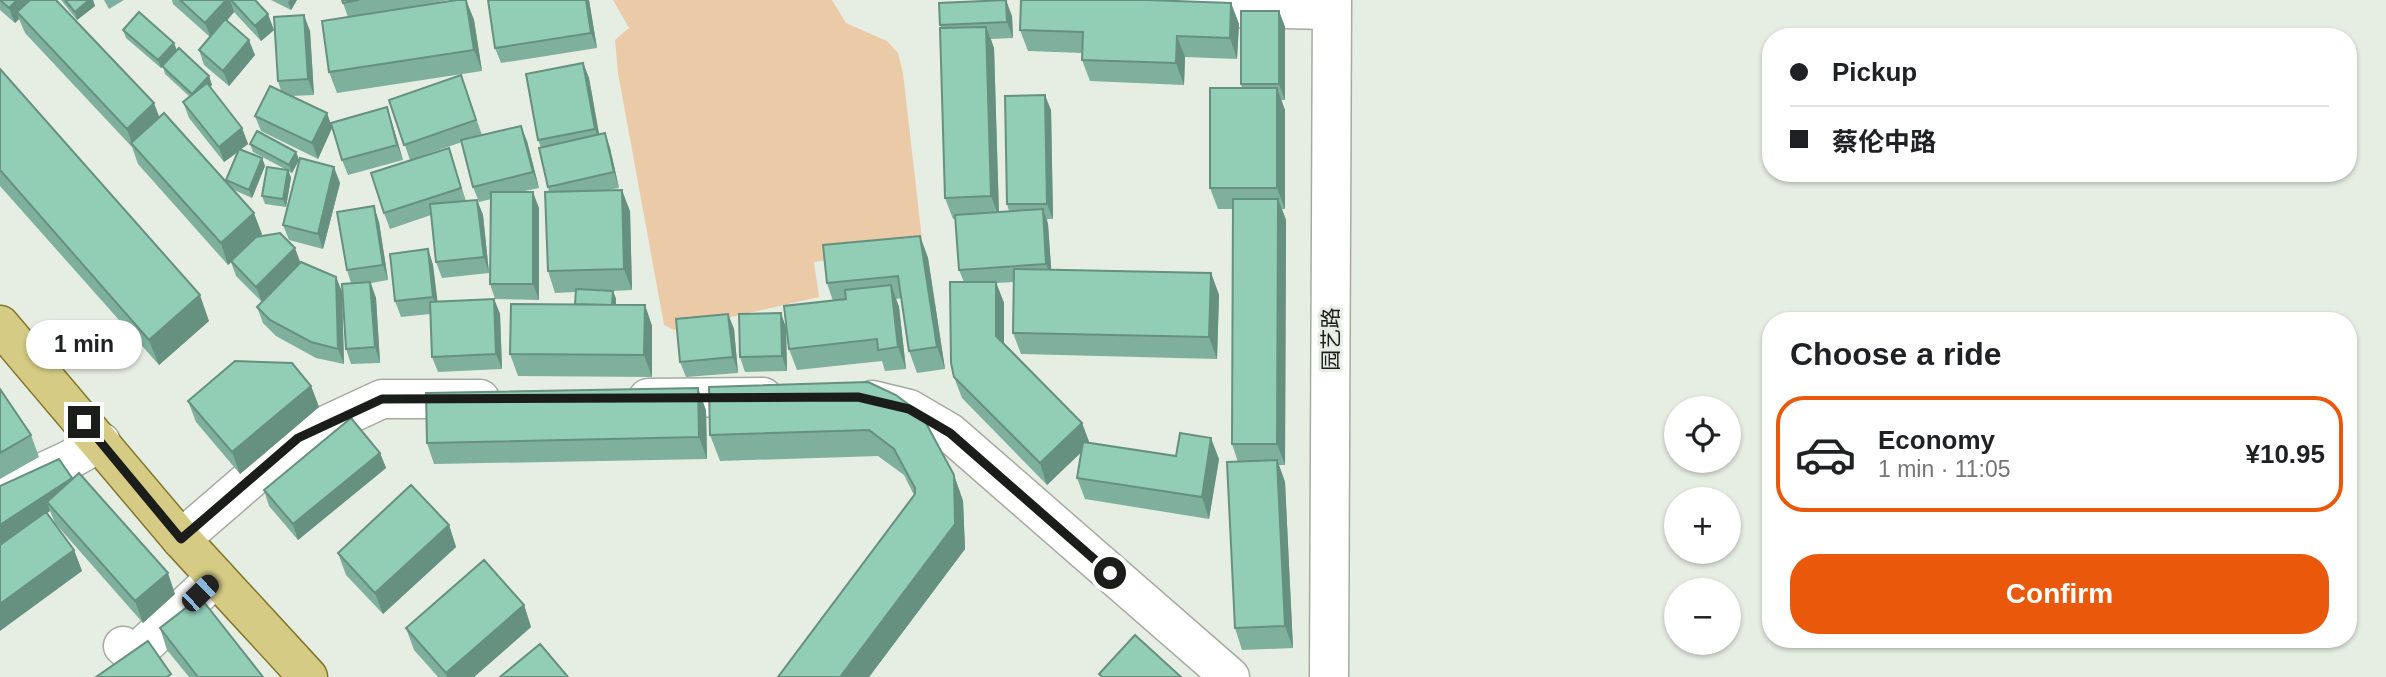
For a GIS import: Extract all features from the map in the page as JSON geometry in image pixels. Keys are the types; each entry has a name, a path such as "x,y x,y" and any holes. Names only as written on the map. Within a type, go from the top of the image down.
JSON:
{"main road":[{"path":"0,325 181,539 308,677"}],"street":[{"path":"1140,6 1332,5"},
{"name":"园艺路","path":"1329,677 1332,5"},
{"path":"613,398 804,397"},
{"path":"844,397 858,397 909,409 950,433 1230,677"},
{"path":"181,539 298,438 382,399 518,398"},
{"path":"0,492 101,442"},
{"path":"123,646 134,655 216,577"}],"shaded area":[{"path":"613,0 832,0 846,23 887,41 898,53 903,73 923,248 814,262 819,297 674,330 664,325 618,73 615,40 629,28"}],"building":[{"path":"0,0 17,0 9,8"},
{"path":"30,0 56,0 154,103 127,129 17,12"},
{"path":"65,0 89,0 75,12"},
{"path":"180,0 226,0 205,23"},
{"path":"231,0 255,0 268,14 255,26"},
{"path":"466,0 474,50 329,72 322,21"},
{"path":"488,0 586,0 591,33 495,48"},
{"path":"1006,0 1007,22 940,25 939,3"},
{"path":"1021,0 1231,3 1230,38 1177,36 1176,63 1082,60 1083,32 1020,30"},
{"path":"1241,11 1279,11 1279,84 1241,84"},
{"path":"139,12 174,43 158,60 123,30"},
{"path":"304,15 308,79 278,81 274,17"},
{"path":"225,19 249,40 223,71 199,50"},
{"path":"986,27 991,196 945,198 940,28"},
{"path":"179,48 209,76 192,94 162,66"},
{"path":"583,63 595,129 538,140 526,74"},
{"path":"0,69 200,295 149,340 0,170"},
{"path":"461,75 476,120 404,145 389,100"},
{"path":"207,83 242,128 219,147 183,102"},
{"path":"270,86 327,113 312,143 255,116"},
{"path":"1210,88 1277,88 1277,188 1210,188"},
{"path":"1045,95 1047,204 1007,204 1005,96"},
{"path":"387,107 397,145 342,160 331,123"},
{"path":"164,113 254,213 221,243 131,143"},
{"path":"521,126 533,172 473,187 461,140"},
{"path":"257,131 296,152 289,165 250,144"},
{"path":"605,133 614,172 548,187 539,148"},
{"path":"449,148 461,188 384,213 371,173"},
{"path":"239,149 262,158 249,190 226,180"},
{"path":"300,158 334,167 318,234 283,225"},
{"path":"267,167 288,170 283,199 262,196"},
{"path":"622,190 624,269 548,271 545,192"},
{"path":"491,192 533,192 533,284 490,284"},
{"path":"1233,199 1278,199 1277,444 1232,444"},
{"path":"477,200 484,257 436,262 430,204"},
{"path":"374,206 383,265 347,270 337,212"},
{"path":"1043,209 1046,264 959,270 955,215"},
{"path":"280,233 295,248 256,287 231,261 256,237"},
{"path":"920,236 937,347 909,351 898,276 827,283 823,245"},
{"path":"428,249 433,297 395,301 390,254"},
{"path":"301,262 336,277 338,349 311,342 270,320 257,307"},
{"path":"1014,269 1211,273 1209,337 1013,333"},
{"path":"370,282 375,347 346,349 342,284"},
{"path":"950,282 996,282 996,336 1082,423 1040,463 954,377 951,363"},
{"path":"891,285 898,347 878,350 877,339 789,349 784,306 846,299 845,290"},
{"path":"576,289 613,291 612,305 575,304"},
{"path":"494,299 496,354 432,357 430,302"},
{"path":"511,304 645,305 644,355 510,354"},
{"path":"781,313 782,356 740,357 739,314"},
{"path":"728,314 733,357 680,362 676,319"},
{"path":"235,361 292,363 311,386 232,452 188,401"},
{"path":"868,382 896,395 921,414 954,475 955,524 840,677 778,677 915,494 915,488 894,449 869,430 710,435 709,387"},
{"path":"698,388 699,437 427,443 426,393"},
{"path":"0,389 31,435 0,453"},
{"path":"351,418 380,453 293,524 264,490"},
{"path":"1180,433 1211,438 1202,497 1077,478 1083,442 1176,456"},
{"path":"59,459 72,478 0,525 0,486"},
{"path":"1277,460 1285,626 1235,628 1227,462"},
{"path":"79,473 168,573 135,601 47,502"},
{"path":"411,485 449,525 375,593 338,553"},
{"path":"46,512 74,550 0,604 0,545"},
{"path":"484,560 524,605 446,673 406,628"},
{"path":"200,597 263,677 198,677 160,628"},
{"path":"1135,635 1181,677 1102,677 1099,674"},
{"path":"148,641 171,674 167,677 96,677"},
{"path":"540,644 568,677 500,677"}],"route":[{"path":"84,422 181,539 298,438 382,399 858,397 909,409 950,433 1110,573"}]}
